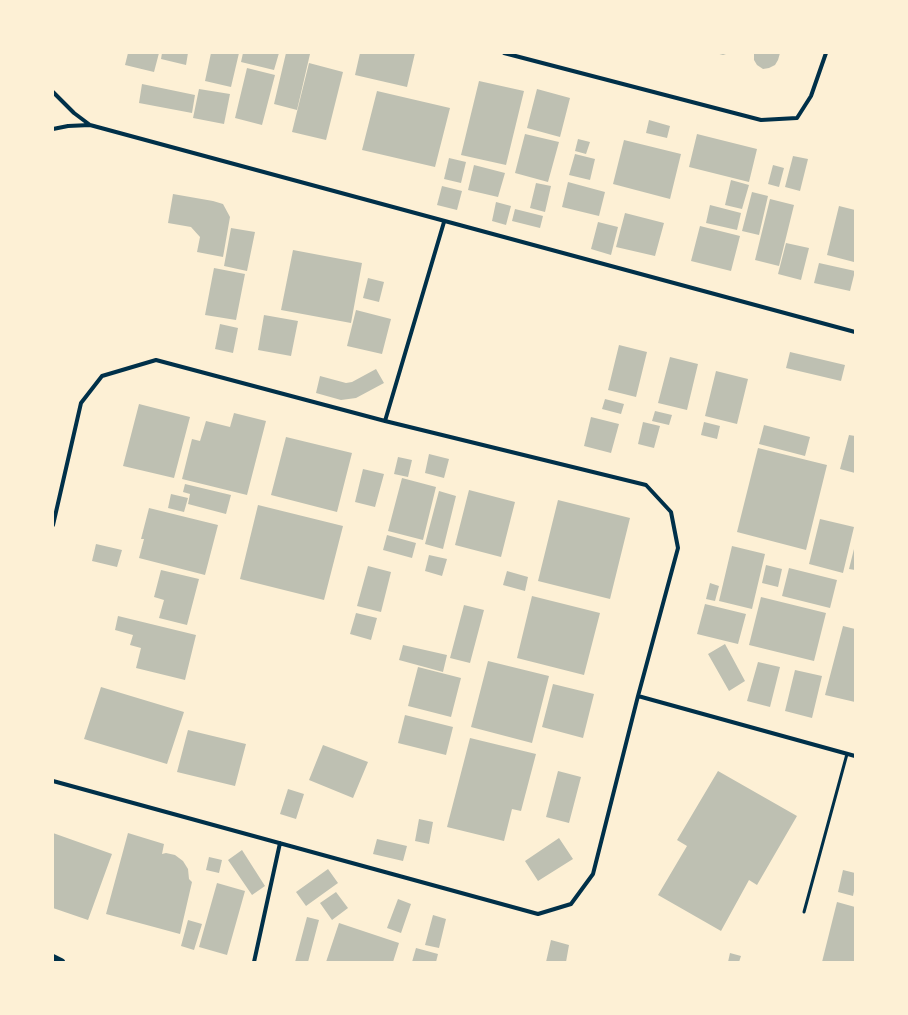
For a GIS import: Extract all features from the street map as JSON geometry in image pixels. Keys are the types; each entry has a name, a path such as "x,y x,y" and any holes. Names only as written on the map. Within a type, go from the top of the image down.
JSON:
{"main road":[{"path":"53,958 61,962"}],"street":[{"path":"504,53 761,120 797,118 811,96 826,53"},
{"path":"53,92 90,126"},
{"path":"53,128 90,126 855,332"},
{"path":"385,422 444,222"},
{"path":"53,525 81,403 102,376 156,360 385,422 646,486 671,512 678,548 638,696 593,874 571,904 538,914 53,781"},
{"path":"638,696 855,756"},
{"path":"254,961 280,843"}],"lane":[{"path":"804,912 848,754"}],"building":[{"path":"128,53 159,53 154,72 125,65"},
{"path":"162,53 188,53 186,65 161,59"},
{"path":"211,53 239,53 231,87 205,81"},
{"path":"243,53 279,53 274,70 241,62"},
{"path":"286,53 310,54 297,110 274,104"},
{"path":"360,53 415,53 407,87 355,75"},
{"path":"716,53 729,53 723,55"},
{"path":"754,53 780,53 775,65 763,69 757,65 754,60"},
{"path":"309,63 343,72 326,140 292,132"},
{"path":"247,68 275,75 262,125 235,118"},
{"path":"479,81 524,91 506,165 461,155"},
{"path":"142,84 195,95 192,113 139,103"},
{"path":"199,89 230,94 224,124 193,118"},
{"path":"537,89 570,98 560,137 527,128"},
{"path":"377,91 450,108 435,167 362,150"},
{"path":"649,120 670,126 667,138 646,133"},
{"path":"525,134 559,142 548,182 515,173"},
{"path":"697,134 757,149 749,182 689,167"},
{"path":"578,139 590,142 586,154 575,151"},
{"path":"624,140 681,154 670,199 613,184"},
{"path":"575,154 595,159 590,180 569,175"},
{"path":"793,156 808,159 800,191 785,187"},
{"path":"449,158 466,162 461,183 444,179"},
{"path":"474,165 505,173 498,197 468,190"},
{"path":"773,165 784,168 779,187 768,184"},
{"path":"731,180 749,185 742,209 725,205"},
{"path":"568,182 605,192 599,216 562,207"},
{"path":"536,183 551,186 545,212 530,208"},
{"path":"442,186 462,191 457,210 437,205"},
{"path":"752,192 768,196 759,235 742,231"},
{"path":"173,194 223,204 230,217 223,257 197,252 200,237 191,227 168,223"},
{"path":"770,199 794,205 779,266 755,260"},
{"path":"496,202 511,206 506,225 492,221"},
{"path":"710,205 741,213 737,230 706,223"},
{"path":"839,206 855,210 854,262 827,255"},
{"path":"515,209 543,216 540,228 512,221"},
{"path":"625,213 664,223 655,256 616,247"},
{"path":"598,222 618,227 611,255 591,249"},
{"path":"700,226 740,236 731,271 691,261"},
{"path":"231,228 255,232 247,271 224,266"},
{"path":"786,243 809,248 801,280 778,274"},
{"path":"293,250 362,263 351,323 281,310"},
{"path":"819,263 855,271 850,291 814,283"},
{"path":"214,268 245,274 236,320 205,315"},
{"path":"368,278 384,282 379,302 363,298"},
{"path":"356,310 391,319 382,354 347,346"},
{"path":"264,315 298,321 291,356 258,350"},
{"path":"220,324 238,328 233,353 215,349"},
{"path":"619,345 647,352 636,397 608,390"},
{"path":"790,352 845,365 841,381 786,368"},
{"path":"670,357 698,364 687,410 658,403"},
{"path":"376,369 384,383 356,398 341,400 316,393 320,376 346,383 352,382"},
{"path":"716,371 748,379 737,424 705,416"},
{"path":"605,399 624,404 621,414 602,409"},
{"path":"139,404 190,417 174,478 123,466"},
{"path":"655,411 672,415 669,425 652,421"},
{"path":"234,413 266,421 247,495 182,479 192,439 200,441 206,421 230,427"},
{"path":"591,417 619,424 611,453 584,446"},
{"path":"643,422 660,426 654,448 638,444"},
{"path":"704,422 720,426 717,439 701,435"},
{"path":"764,425 810,437 805,456 759,444"},
{"path":"849,435 855,436 855,473 840,469"},
{"path":"286,437 352,453 337,512 271,495"},
{"path":"758,448 827,465 806,550 737,532"},
{"path":"429,454 449,459 444,478 425,473"},
{"path":"398,457 412,460 408,477 394,474"},
{"path":"363,469 384,474 375,507 355,502"},
{"path":"402,478 436,487 423,540 388,531"},
{"path":"185,484 231,495 226,514 188,504 190,494 183,492"},
{"path":"469,490 515,502 501,557 455,545"},
{"path":"439,491 456,496 443,549 425,544"},
{"path":"171,494 188,498 184,512 168,508"},
{"path":"558,500 630,518 610,599 538,581"},
{"path":"258,505 343,526 324,600 240,579"},
{"path":"149,508 218,525 205,575 139,558 144,539 141,539"},
{"path":"820,519 854,527 843,573 809,564"},
{"path":"387,535 416,543 412,558 383,550"},
{"path":"96,544 122,550 117,567 92,561"},
{"path":"732,546 765,554 752,609 719,601"},
{"path":"855,549 855,570 849,569"},
{"path":"429,555 447,559 442,576 425,571"},
{"path":"766,565 782,569 778,587 762,583"},
{"path":"368,566 391,572 381,612 357,606"},
{"path":"789,568 837,580 830,608 782,596"},
{"path":"161,570 199,579 187,625 159,618 164,600 154,597"},
{"path":"507,571 528,577 525,591 503,585"},
{"path":"710,583 719,586 715,601 706,599"},
{"path":"532,596 600,613 584,675 517,658"},
{"path":"761,597 826,613 814,661 749,645"},
{"path":"705,604 746,614 738,644 697,634"},
{"path":"464,605 484,610 470,663 450,658"},
{"path":"356,613 377,618 371,640 350,634"},
{"path":"118,616 196,635 185,680 136,668 141,648 130,645 133,635 115,630"},
{"path":"843,626 855,629 855,702 825,695"},
{"path":"725,644 745,681 729,691 708,654"},
{"path":"403,645 447,655 443,672 399,660"},
{"path":"488,661 549,676 532,743 471,727"},
{"path":"758,662 780,667 770,707 747,701"},
{"path":"418,667 461,678 451,717 408,706"},
{"path":"795,670 822,676 812,718 785,711"},
{"path":"553,684 594,694 583,738 542,727"},
{"path":"101,687 184,712 167,764 84,739"},
{"path":"405,715 453,727 446,755 398,743"},
{"path":"188,730 246,744 235,786 177,772"},
{"path":"470,738 536,754 521,811 512,809 504,841 447,827"},
{"path":"323,745 368,762 353,798 309,780"},
{"path":"558,771 581,777 569,823 546,817"},
{"path":"718,771 797,816 757,885 749,880 721,931 658,895 687,846 677,840"},
{"path":"288,789 304,794 296,819 280,814"},
{"path":"419,819 433,822 429,844 415,841"},
{"path":"53,833 112,854 88,920 53,908"},
{"path":"128,833 164,844 162,854 166,853 175,855 183,861 188,869 189,879 192,882 180,934 106,914"},
{"path":"559,838 573,859 538,881 525,861"},
{"path":"377,839 407,846 403,861 373,854"},
{"path":"242,850 265,886 252,895 228,860"},
{"path":"209,857 222,860 219,873 206,870"},
{"path":"328,869 338,883 306,906 296,892"},
{"path":"843,870 855,873 855,887 853,896 838,892"},
{"path":"217,883 245,891 227,955 199,947"},
{"path":"336,892 348,908 332,920 320,903"},
{"path":"398,899 411,904 401,933 387,928"},
{"path":"837,902 855,907 855,962 822,962"},
{"path":"433,915 446,919 439,948 425,945"},
{"path":"307,917 319,920 308,962 295,962"},
{"path":"188,920 202,924 194,950 181,946"},
{"path":"339,923 399,943 393,962 326,962"},
{"path":"551,940 569,945 566,962 546,962"},
{"path":"416,948 438,954 436,962 412,962"},
{"path":"730,953 741,956 739,962 728,962"}]}
